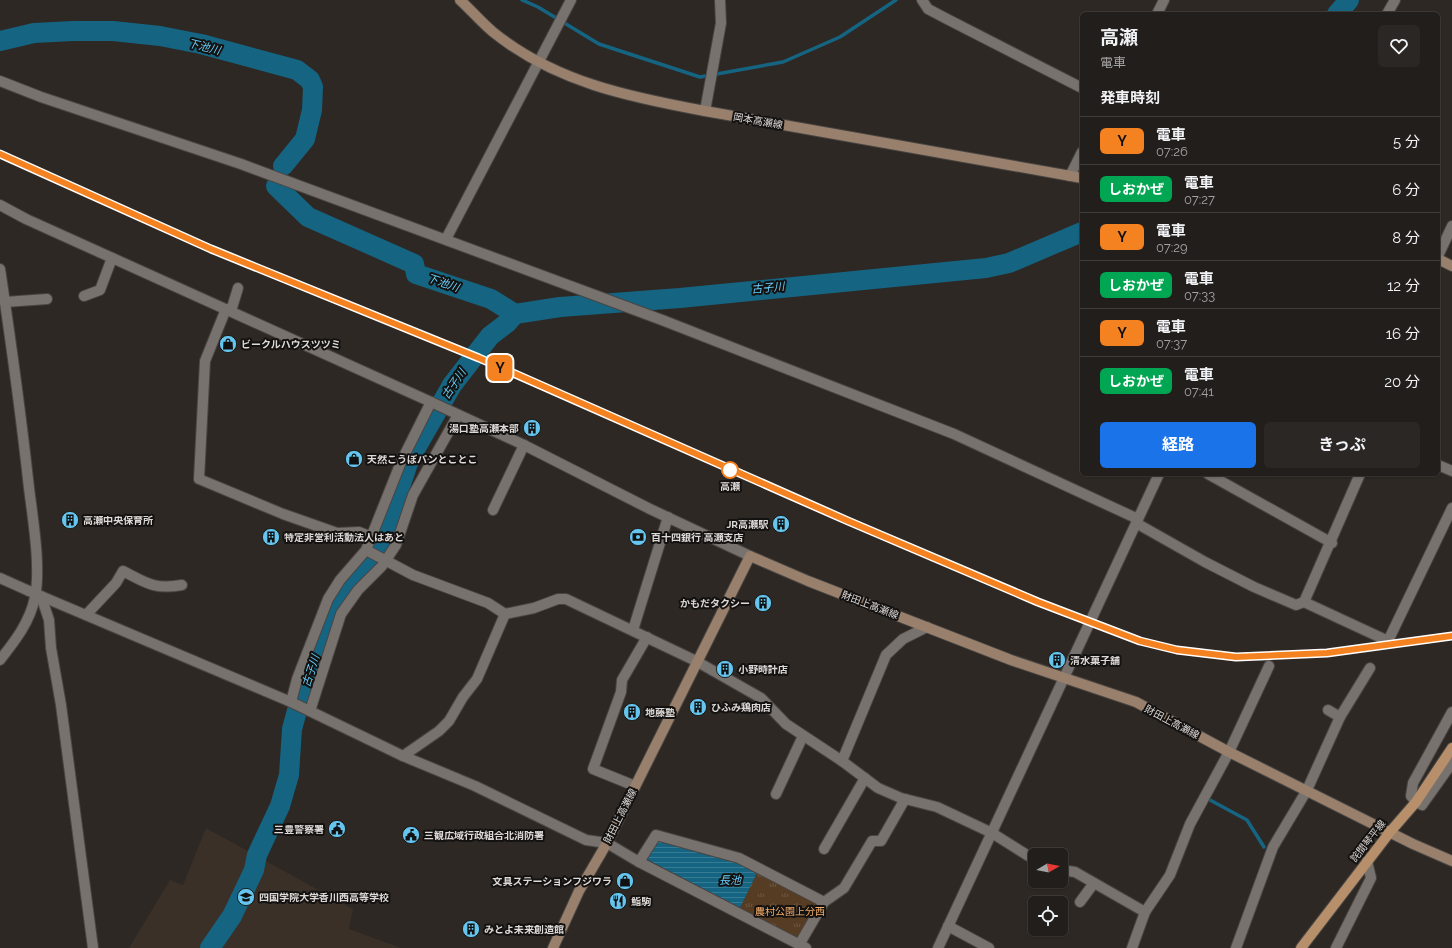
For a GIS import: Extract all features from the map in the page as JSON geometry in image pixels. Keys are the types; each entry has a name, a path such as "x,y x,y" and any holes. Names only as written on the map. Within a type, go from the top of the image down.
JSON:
{"main road":[{"name":"岡本高瀬線","path":"460,0 493,31 520,51 572,78 605,90 649,101 1080,178"},
{"path":"1440,259 1452,266"},
{"name":"財田上高瀬線","path":"553,948 579,891 607,843 750,556 808,581 1063,679 1136,702 1229,752 1452,861"},
{"name":"詫間琴平線","path":"1301,948 1367,861 1416,802 1452,748"}],"street":[{"path":"446,239 538,60 571,0"},
{"path":"705,111 721,23 720,0"},
{"path":"922,0 928,9 1080,87"},
{"path":"1158,12 1164,0"},
{"path":"1388,12 1395,0"},
{"path":"0,82 241,164 446,239 662,320 954,434 1137,521 1205,562 1254,587 1296,605 1304,602 1332,543 1359,476"},
{"path":"1070,176 1080,156"},
{"path":"0,205 26,219 524,445 750,556"},
{"path":"1440,253 1452,226"},
{"path":"84,296 100,290 112,258"},
{"path":"0,269 16,371 36,562 35,593 26,623 0,660"},
{"path":"238,288 205,361 199,479 283,514 337,533 359,532 372,537"},
{"path":"5,302 47,299"},
{"path":"291,702 297,678 328,599 340,580 369,552 372,537 401,462 431,402"},
{"path":"310,711 341,614 358,590 386,560 396,545 413,495 458,415"},
{"path":"493,510 524,445"},
{"path":"1440,467 1452,471"},
{"path":"938,948 1158,476"},
{"path":"1212,476 1332,543"},
{"path":"1304,602 1388,641 1452,508"},
{"path":"633,630 668,516"},
{"path":"369,552 413,575 488,604 505,614 534,608 558,599 566,599 697,662 761,698 786,724 842,760 878,788 905,799 937,807 992,833 1028,856"},
{"path":"86,615 116,582 123,571 153,586 167,588 182,585"},
{"path":"0,578 291,702 403,756 476,786 586,840 607,843 639,862 803,946 824,902 844,888 872,841 881,841 905,799"},
{"path":"35,593 49,620 51,648 61,704 93,948"},
{"path":"403,756 440,731 449,721 463,697 477,679 505,614"},
{"path":"842,760 886,655 904,640 927,627"},
{"path":"635,786 593,769 621,692 622,680 647,637"},
{"path":"1132,948 1145,912 1170,875 1190,824 1229,752 1270,666"},
{"path":"1236,948 1273,847 1307,790 1340,717 1370,668"},
{"path":"1328,710 1340,717"},
{"path":"1452,712 1413,784 1411,796 1416,802 1422,805 1452,763"},
{"path":"776,794 803,736"},
{"path":"824,849 865,778"},
{"path":"639,862 656,835 739,858 824,902"},
{"path":"1336,948 1371,878 1367,861"},
{"path":"1068,871 1076,872 1145,912"},
{"path":"1080,902 1094,883"},
{"path":"948,926 989,948"}],"shaded area":[{"name":"四国学院大学香川西高等学校","path":"206,828 353,909 349,929 401,948 129,948 170,880 183,885"}],"green space":[{"name":"農村公園上分西","path":"758,871 818,902 799,938 740,908"}],"water":[{"name":"長池","path":"659,837 738,861 758,871 740,908 646,859"}],"waterway":[{"path":"522,0 538,7 599,44 700,77 783,62 840,37 896,0"},
{"name":"古子川","path":"1339,12 1349,0"},
{"name":"下池川","path":"0,41 34,33 113,31 160,36 201,44 297,70 310,80 313,87 312,110 305,139 283,166"},
{"name":"下池川","path":"276,186 308,217 414,264 416,274 491,299 515,314"},
{"name":"古子川","path":"210,948 232,916 254,870 257,855 280,806 289,775 292,729 304,685 325,627 340,598 368,566 383,538 409,460 452,385 490,336 507,323 515,314 560,307 680,298 986,268 1009,263 1080,233"},
{"path":"1210,800 1247,820 1264,847"}],"railway":[{"path":"0,154 211,249 479,358 833,515 1038,602 1140,641 1177,650 1236,657 1327,653 1452,636"}],"train":[{"name":"Y","path":"0,154 211,249 479,358 848,521 1038,602 1140,641 1177,650 1236,657 1327,653 1412,643 1452,636"}],"place":[{"name":"ビークルハウスツツミ","path":"228,344"},
{"name":"湯口塾高瀬本部","path":"532,428"},
{"name":"天然こうぼパンとことこ","path":"354,459"},
{"name":"高瀬","path":"730,470"},
{"name":"高瀬中央保育所","path":"70,520"},
{"name":"JR高瀬駅","path":"781,524"},
{"name":"特定非営利活動法人はあと","path":"271,537"},
{"name":"百十四銀行 高瀬支店","path":"638,537"},
{"name":"かもだタクシー","path":"763,603"},
{"name":"清水菓子舗","path":"1057,660"},
{"name":"小野時計店","path":"725,669"},
{"name":"ひふみ鶏肉店","path":"698,707"},
{"name":"地藤塾","path":"632,712"},
{"name":"三豊警察署","path":"337,829"},
{"name":"三観広域行政組合北消防署","path":"411,835"},
{"name":"文具ステーションフジワラ","path":"625,881"},
{"name":"四国学院大学香川西高等学校","path":"246,897"},
{"name":"鮨駒","path":"618,901"},
{"name":"みとよ未来創造館","path":"471,929"}]}
